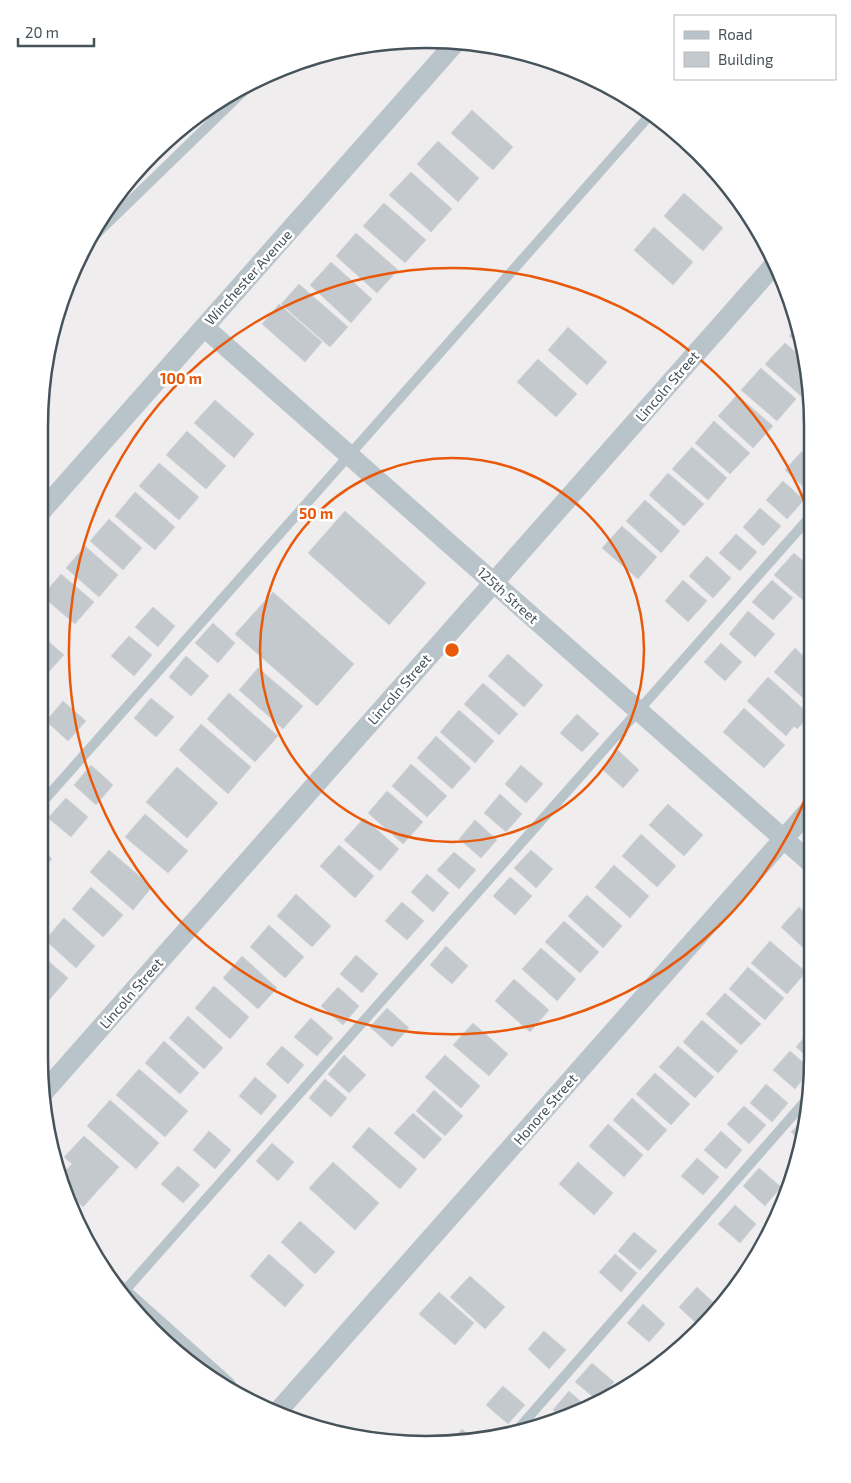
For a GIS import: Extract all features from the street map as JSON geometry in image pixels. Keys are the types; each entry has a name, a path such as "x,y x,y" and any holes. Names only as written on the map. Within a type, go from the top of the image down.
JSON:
{"street":[{"name":"Winchester Avenue","path":"48,504 452,48"},
{"name":"Lincoln Street","path":"49,1087 770,270"},
{"name":"125th Street","path":"204,327 804,857"},
{"name":"Honore Street","path":"281,1407 804,815"},
{"path":"170,1336 179,1345"}],"lane":[{"path":"104,227 233,100"},
{"path":"48,796 647,119"},
{"path":"125,1287 804,525"},
{"path":"522,1423 800,1107"}],"building":[{"path":"472,110 513,147 493,170 451,133"},
{"path":"438,141 479,178 458,202 417,164"},
{"path":"411,172 452,209 431,232 389,195"},
{"path":"684,193 723,228 703,251 664,216"},
{"path":"384,203 426,240 405,263 363,226"},
{"path":"654,227 693,262 673,285 634,250"},
{"path":"356,233 398,270 377,293 336,256"},
{"path":"331,262 372,299 351,323 310,285"},
{"path":"299,284 348,327 330,347 281,304"},
{"path":"279,304 322,342 305,362 262,324"},
{"path":"568,327 607,362 587,385 548,350"},
{"path":"785,343 796,352 801,396 765,364"},
{"path":"538,359 577,394 556,417 517,382"},
{"path":"761,368 796,399 777,421 741,390"},
{"path":"737,395 773,426 753,448 718,416"},
{"path":"215,400 254,434 234,458 194,423"},
{"path":"714,421 750,453 730,474 695,443"},
{"path":"187,431 226,466 206,489 166,455"},
{"path":"692,447 727,478 708,500 672,469"},
{"path":"802,451 804,453 804,487 785,470"},
{"path":"159,463 199,497 179,520 139,486"},
{"path":"668,473 704,504 684,526 649,495"},
{"path":"783,481 804,500 787,519 766,500"},
{"path":"135,492 175,527 155,550 115,516"},
{"path":"645,500 680,531 661,553 626,521"},
{"path":"760,508 781,526 763,546 743,527"},
{"path":"345,511 426,583 389,625 308,553"},
{"path":"109,519 142,548 123,570 90,541"},
{"path":"622,526 657,557 638,579 602,548"},
{"path":"736,534 757,552 740,571 719,553"},
{"path":"85,546 118,575 99,597 66,568"},
{"path":"794,553 804,562 804,601 774,575"},
{"path":"707,556 731,578 713,598 689,576"},
{"path":"61,574 94,602 75,624 48,601 48,589"},
{"path":"683,580 707,601 688,622 665,601"},
{"path":"772,580 793,598 773,620 752,602"},
{"path":"273,592 354,664 317,706 235,634"},
{"path":"153,607 175,626 158,647 135,627"},
{"path":"748,611 775,634 755,657 729,634"},
{"path":"213,623 235,643 218,663 195,643"},
{"path":"129,636 152,655 134,676 111,656"},
{"path":"48,641 64,655 48,673"},
{"path":"721,643 742,662 725,681 704,662"},
{"path":"795,648 804,656 804,699 774,672"},
{"path":"508,654 543,685 524,707 488,676"},
{"path":"186,656 209,676 191,696 169,677"},
{"path":"258,668 303,706 283,729 239,690"},
{"path":"768,677 804,710 804,721 797,729 794,726 786,736 747,701"},
{"path":"483,683 518,714 499,735 464,704"},
{"path":"229,693 278,736 255,762 207,719"},
{"path":"151,698 174,717 156,737 134,718"},
{"path":"63,701 86,721 68,741 48,723 48,719"},
{"path":"744,708 785,745 764,768 723,732"},
{"path":"459,710 494,741 475,763 440,732"},
{"path":"577,714 599,734 582,752 560,733"},
{"path":"201,724 251,767 228,794 179,750"},
{"path":"436,736 471,768 452,789 417,758"},
{"path":"618,750 639,770 623,788 602,769"},
{"path":"411,764 447,796 427,817 392,786"},
{"path":"91,765 113,785 96,805 74,785"},
{"path":"521,765 543,784 526,803 505,784"},
{"path":"177,767 218,803 187,838 146,802"},
{"path":"387,791 423,822 403,844 368,813"},
{"path":"500,794 522,814 506,832 484,813"},
{"path":"66,798 88,817 71,837 48,818"},
{"path":"668,804 703,835 684,856 649,825"},
{"path":"145,814 188,851 168,873 125,837"},
{"path":"364,818 399,849 380,871 344,840"},
{"path":"475,820 497,840 481,858 459,839"},
{"path":"641,834 676,866 657,887 622,856"},
{"path":"339,845 374,876 355,898 320,866"},
{"path":"109,850 152,887 133,910 90,872"},
{"path":"531,850 553,869 536,888 514,868"},
{"path":"454,852 476,870 459,889 437,870"},
{"path":"48,855 52,859 48,863"},
{"path":"614,865 649,896 630,918 595,887"},
{"path":"427,874 449,893 433,912 411,892"},
{"path":"510,877 532,896 515,915 493,896"},
{"path":"91,887 123,915 103,937 72,909"},
{"path":"296,894 331,926 312,947 277,916"},
{"path":"587,895 622,926 603,948 568,916"},
{"path":"402,902 424,921 407,940 385,921"},
{"path":"799,907 804,912 804,948 781,927"},
{"path":"64,918 95,946 76,968 48,943 48,937"},
{"path":"564,921 599,952 580,973 545,942"},
{"path":"269,925 304,957 285,978 250,947"},
{"path":"770,941 804,970 804,974 787,994 751,963"},
{"path":"446,946 468,966 452,984 430,965"},
{"path":"541,948 576,979 557,1001 522,969"},
{"path":"356,955 378,974 362,993 340,974"},
{"path":"242,956 277,988 258,1009 223,978"},
{"path":"48,961 68,978 48,999"},
{"path":"748,967 784,998 765,1020 729,989"},
{"path":"514,979 549,1010 530,1032 495,1001"},
{"path":"214,986 249,1017 230,1039 195,1008"},
{"path":"338,987 359,1006 343,1025 321,1006"},
{"path":"725,993 761,1024 741,1045 706,1014"},
{"path":"387,1008 409,1028 392,1047 370,1027"},
{"path":"188,1016 223,1048 204,1069 169,1038"},
{"path":"311,1018 333,1038 317,1056 294,1037"},
{"path":"702,1020 738,1051 718,1073 683,1042"},
{"path":"473,1023 508,1054 489,1076 453,1045"},
{"path":"804,1037 804,1054 796,1047"},
{"path":"164,1041 199,1073 180,1094 145,1063"},
{"path":"282,1046 304,1065 288,1084 266,1064"},
{"path":"678,1046 714,1077 695,1098 659,1067"},
{"path":"790,1051 804,1063 803,1079 795,1089 773,1070"},
{"path":"344,1055 366,1075 349,1093 328,1074"},
{"path":"445,1055 480,1086 461,1108 425,1077"},
{"path":"139,1069 188,1111 165,1137 116,1095"},
{"path":"655,1073 690,1104 671,1125 636,1094"},
{"path":"255,1077 277,1096 261,1115 239,1096"},
{"path":"325,1079 347,1098 331,1117 309,1098"},
{"path":"766,1084 788,1103 772,1122 750,1103"},
{"path":"434,1090 463,1116 445,1136 416,1111"},
{"path":"632,1098 667,1130 648,1151 613,1120"},
{"path":"110,1100 159,1143 136,1169 87,1126"},
{"path":"744,1106 766,1125 749,1144 727,1124"},
{"path":"413,1113 442,1139 424,1159 394,1133"},
{"path":"608,1124 643,1155 624,1177 589,1146"},
{"path":"797,1126 795,1136 791,1132"},
{"path":"369,1127 417,1169 400,1189 352,1147"},
{"path":"209,1131 231,1150 215,1169 193,1150"},
{"path":"721,1131 742,1150 726,1169 704,1150"},
{"path":"84,1136 119,1167 83,1207 75,1200 65,1171 72,1164 64,1157"},
{"path":"272,1143 294,1162 278,1181 256,1161"},
{"path":"697,1158 719,1177 703,1195 681,1176"},
{"path":"333,1162 379,1203 355,1230 309,1188"},
{"path":"578,1162 613,1193 594,1215 559,1184"},
{"path":"178,1166 200,1185 183,1203 161,1184"},
{"path":"759,1168 780,1186 765,1206 743,1186"},
{"path":"735,1205 756,1224 740,1243 718,1224"},
{"path":"300,1221 335,1252 315,1274 281,1242"},
{"path":"634,1232 657,1251 640,1270 618,1251"},
{"path":"269,1254 304,1285 285,1307 250,1276"},
{"path":"615,1254 637,1273 621,1292 599,1272"},
{"path":"470,1276 505,1307 485,1329 450,1297"},
{"path":"697,1287 713,1303 695,1323 679,1307"},
{"path":"439,1292 474,1323 455,1345 419,1314"},
{"path":"643,1304 665,1324 649,1342 627,1323"},
{"path":"544,1331 566,1350 549,1369 528,1349"},
{"path":"592,1363 614,1382 608,1389 593,1397 575,1382"},
{"path":"503,1386 525,1405 508,1424 486,1405"},
{"path":"569,1391 581,1402 555,1412 553,1410"},
{"path":"462,1429 466,1433 457,1434"}]}
